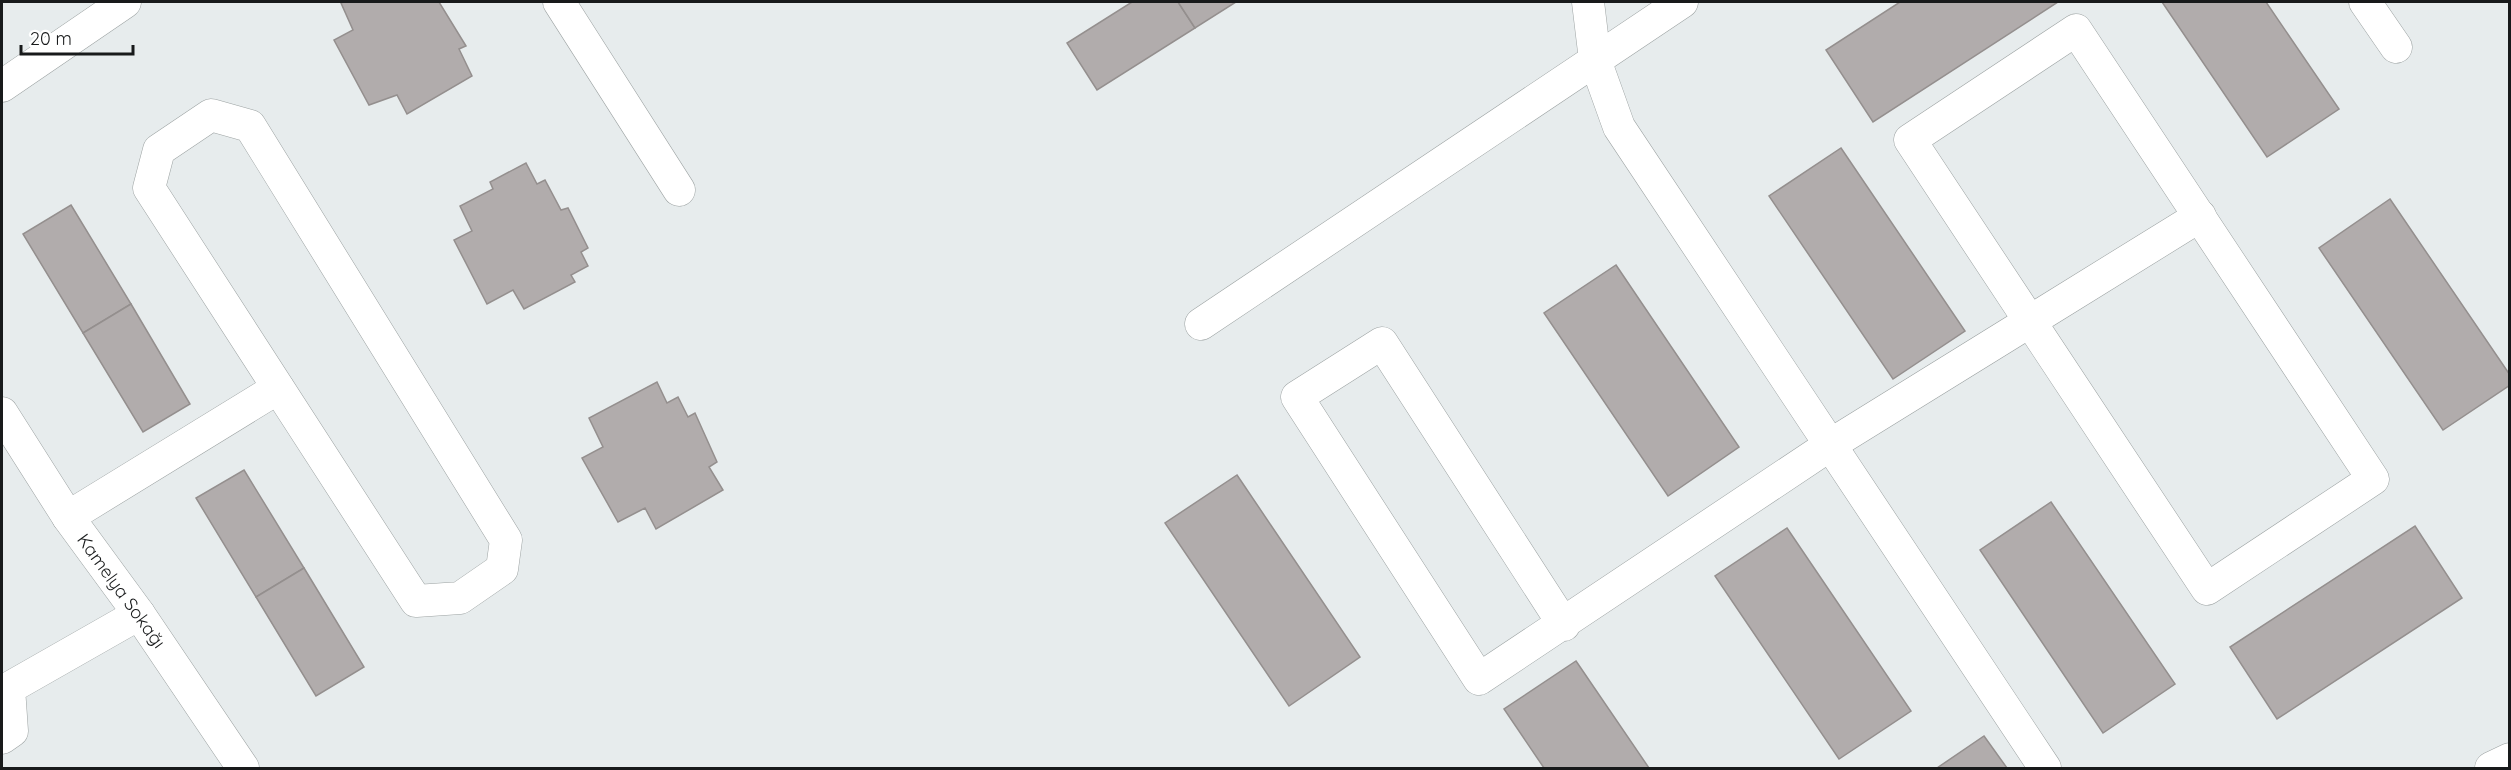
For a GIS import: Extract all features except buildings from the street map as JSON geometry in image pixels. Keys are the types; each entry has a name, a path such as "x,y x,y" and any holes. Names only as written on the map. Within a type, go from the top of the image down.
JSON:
{"street":[{"path":"2,86 125,2"},
{"path":"559,2 679,190"},
{"path":"1588,2 1595,60 1619,127 2045,768"},
{"path":"1201,324 1682,2"},
{"path":"2366,2 2396,47"},
{"path":"2076,30 2373,479 2207,589 2030,321 1910,140 2076,30"},
{"path":"211,116 250,126 506,540 502,569 460,598 416,601 278,388 149,188 159,150 211,116"},
{"path":"1563,625 1382,343 1297,397 1479,679 1563,625 1830,445 2200,216"},
{"path":"68,517 278,388"},
{"name":"Kamelya Sokağı","path":"2,413 68,517 139,614 243,768"},
{"path":"2,738 12,731 5,682 139,614"},
{"path":"2491,768 2510,759"}]}
